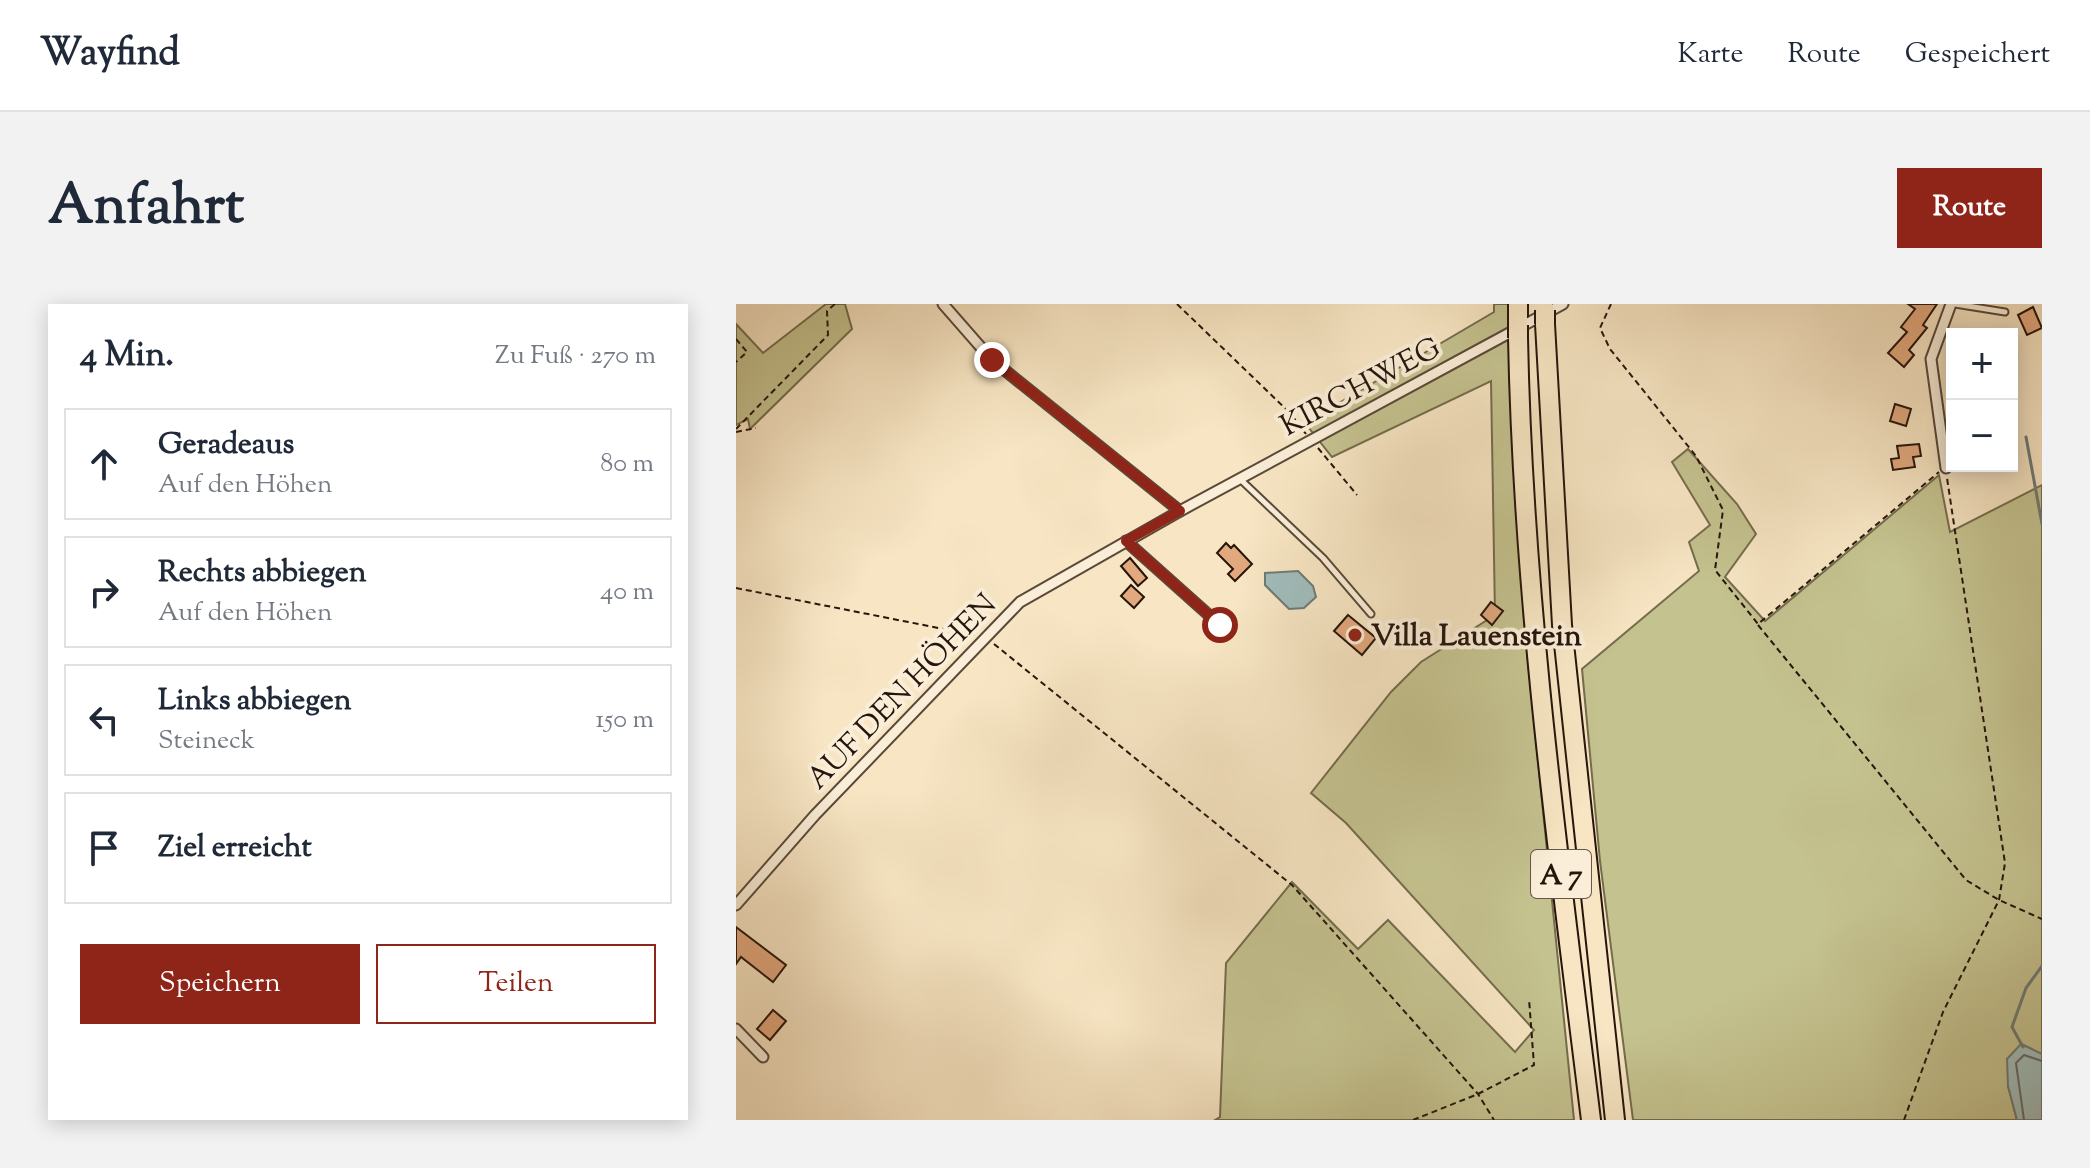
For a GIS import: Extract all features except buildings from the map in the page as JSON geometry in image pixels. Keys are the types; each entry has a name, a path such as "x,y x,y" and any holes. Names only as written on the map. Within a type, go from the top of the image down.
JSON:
{"highway":[{"name":"A 7","path":"1518,304 1536,628 1555,821 1591,1120"},
{"name":"A 7","path":"1545,313 1562,625 1615,1120"}],"street":[{"path":"943,304 992,360 1180,511"},
{"name":"KIRCHWEG","path":"1180,511 1563,304"},
{"path":"1946,468 1931,359 1953,304"},
{"name":"AUF DEN HÖHEN","path":"736,905 815,815 1020,602 1180,511"},
{"path":"1126,541 1220,625"},
{"path":"736,1029 763,1057"}],"lane":[{"path":"1953,304 2005,312"},
{"path":"1239,479 1323,558 1371,614"}],"path":[{"path":"736,431 828,335 827,311 835,304"},
{"path":"1177,304 1290,413 1357,495"},
{"path":"1611,304 1600,328 1610,349 1696,456 1723,510 1715,570 1966,880 1999,900 2042,919"},
{"path":"736,339 747,352 736,362"},
{"path":"736,431 756,428"},
{"path":"1758,624 1946,468"},
{"path":"1904,1120 1943,1012 1999,900 2005,863 1947,472"},
{"path":"736,588 985,637 1292,885 1478,1094 1494,1120"},
{"path":"1413,1120 1478,1094 1531,1068 1536,1061 1529,999"}],"shaded area":[{"path":"826,304 845,304 852,329 750,429 748,419 736,425 736,324 763,353"},
{"path":"1494,304 1509,304 1525,631 1574,1120 1215,1120 1220,1117 1226,963 1292,882 1358,949 1388,920 1515,1052 1534,1030 1346,823 1311,793 1391,692 1421,662 1495,615 1491,381 1332,457 1305,423 1494,312"},
{"path":"1688,449 1737,504 1756,534 1725,577 1765,621 1939,475 1950,532 2042,485 2042,1054 2021,1044 2008,1086 2017,1120 1633,1120 1600,861 1582,669 1699,571 1689,542 1710,525 1672,462"}],"water":[{"path":"1298,571 1313,586 1316,597 1304,608 1289,609 1265,585 1265,573"},
{"path":"2021,1044 2042,1054 2042,1120 2017,1120 2008,1086 2007,1059"}],"waterway":[{"path":"2026,437 2042,524"},
{"path":"2023,1047 2012,1027 2026,988 2042,966"}],"place":[{"name":"Villa Lauenstein","path":"1355,635"}],"route":[{"path":"992,360 1180,511 1126,541 1220,625"}]}
